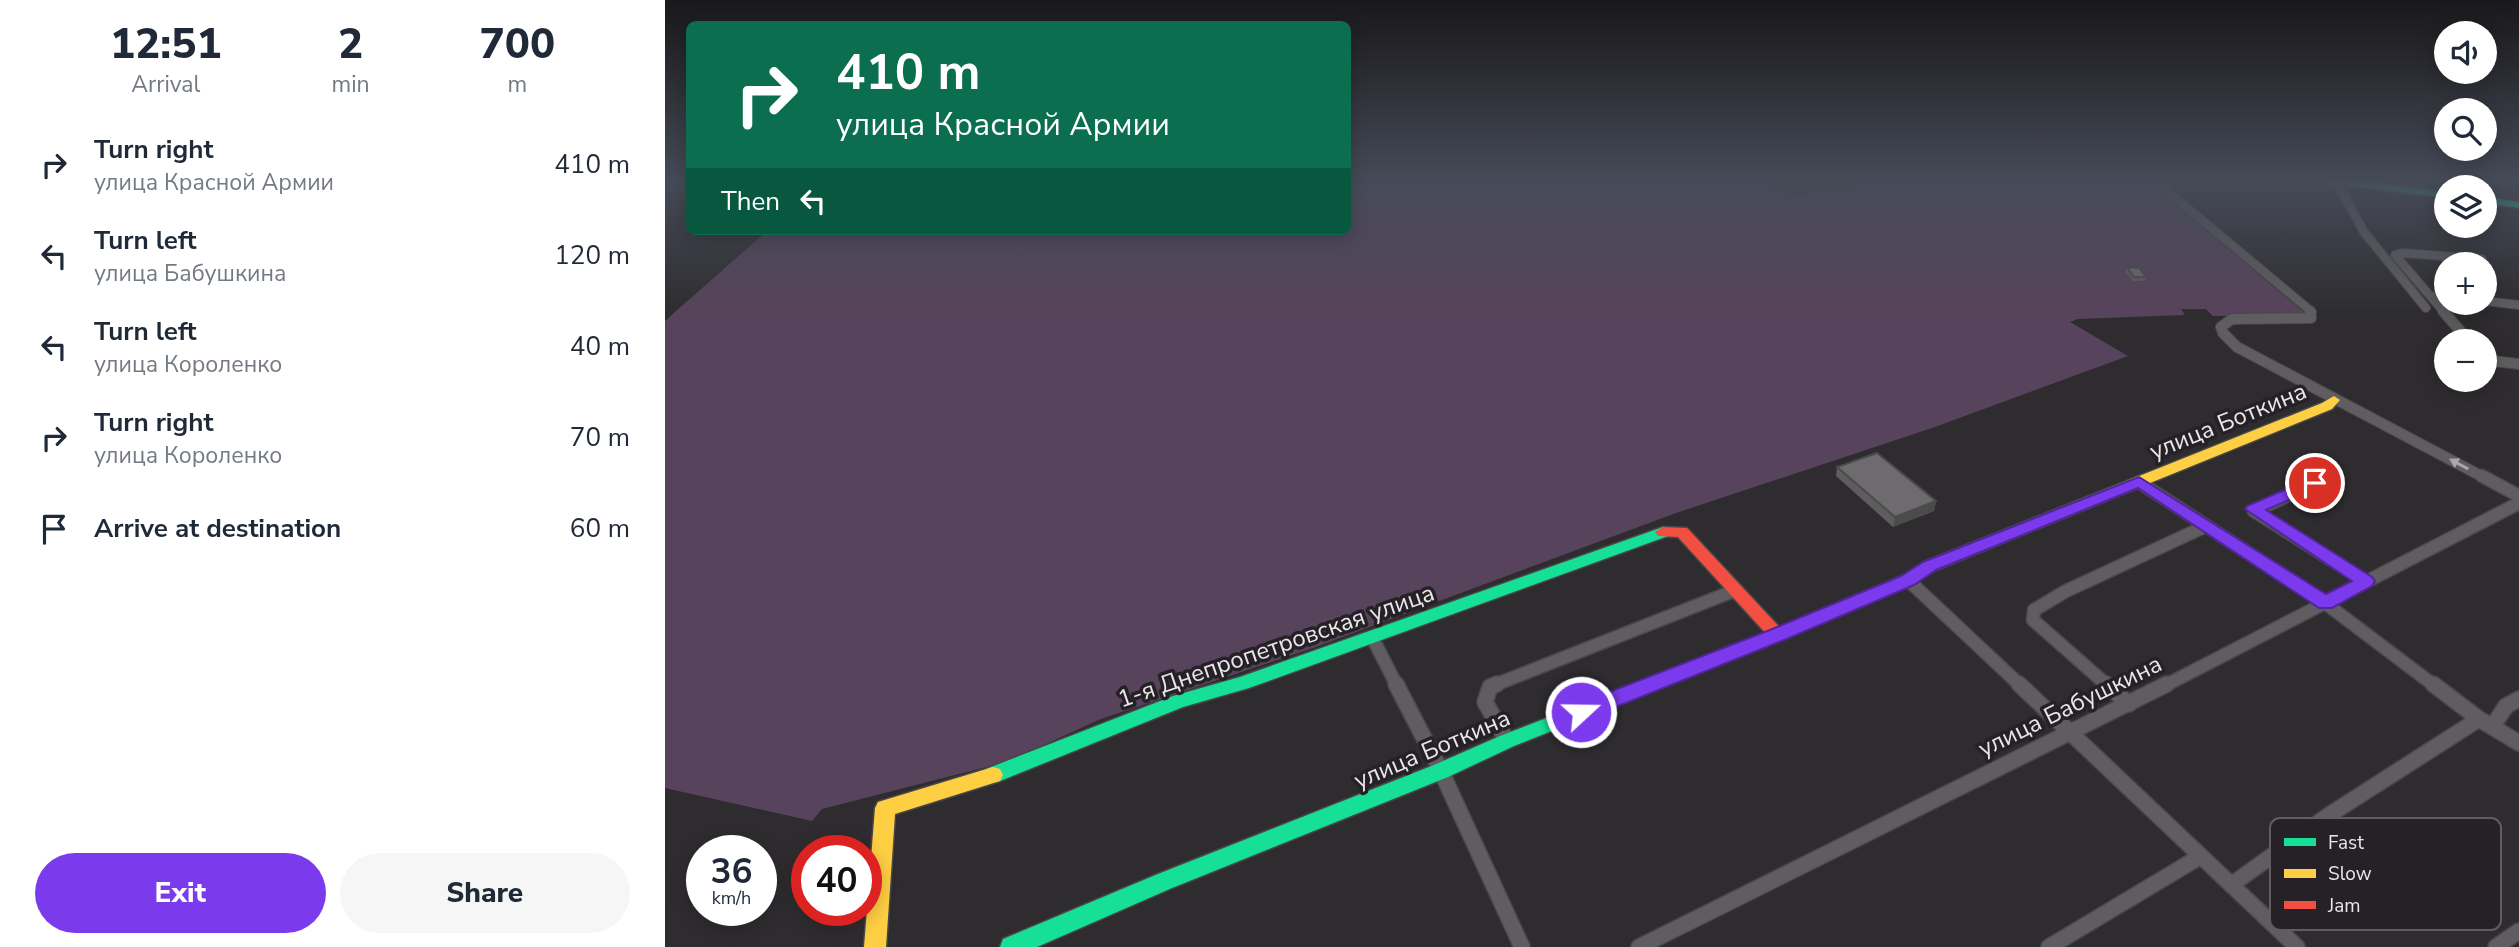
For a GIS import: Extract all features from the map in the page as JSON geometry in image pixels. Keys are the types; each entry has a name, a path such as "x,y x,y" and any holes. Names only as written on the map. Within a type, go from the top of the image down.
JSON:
{"street":[{"path":"2207,224 2312,312 2311,318 2300,320 2226,321 2221,327 2223,333 2244,352 2519,496"},
{"path":"2360,224 2425,308"},
{"path":"2434,255 2395,255 2459,329"},
{"path":"2497,302 2519,304"},
{"path":"2497,361 2519,364"},
{"name":"улица Боткина","path":"1011,947 1165,881 1441,771 1507,741 1777,635 1908,580 1930,566 2327,406 2334,400"},
{"path":"2139,482 2325,603 2486,722 2519,743"},
{"path":"2315,483 2254,511 2365,581"},
{"name":"улица Бабушкина","path":"1639,947 2129,704 2519,503"},
{"path":"2129,704 2037,624 2033,620 2034,610 2066,591 2206,526"},
{"name":"1-я Днепропетровская улица","path":"875,947 885,808 1005,771 1179,701 1243,682 1672,530 1682,532 1777,635"},
{"path":"1908,580 2270,922"},
{"path":"1507,741 1485,702 1490,687 1736,590"},
{"path":"1372,637 1441,771 1522,947"},
{"path":"2325,818 2486,722 2519,699"},
{"path":"2049,947 2201,856"},
{"path":"2231,885 2270,857"},
{"path":"2279,930 2297,947"},
{"path":"2496,947 2519,931"}],"shaded area":[{"path":"1351,224 2200,224 2305,313 2297,316 2213,316 2206,309 2181,309 2185,315 2078,319 2070,322 2128,356 1935,427 1676,513 1316,647 1101,719 1006,762 822,809 812,821 665,788 665,321 762,235 1351,235"}],"building":[{"path":"2127,267 2139,268 2146,277 2134,277"},
{"path":"1877,453 1936,501 1895,517 1837,467"}],"traffic: fast":[{"path":"993,775 1179,701 1243,683 1663,532"},
{"path":"1011,947 1165,881 1441,771 1507,741 1777,635 1914,576"}],"traffic: slow":[{"path":"1914,576 1930,566 2327,406 2334,400"},
{"path":"875,947 885,808 993,775"}],"traffic: jam":[{"path":"1663,532 1682,532 1777,635"}],"route":[{"path":"1581,712 1777,635 1908,580 1930,566 2139,482 2325,603 2365,581 2253,509 2315,483"}]}
